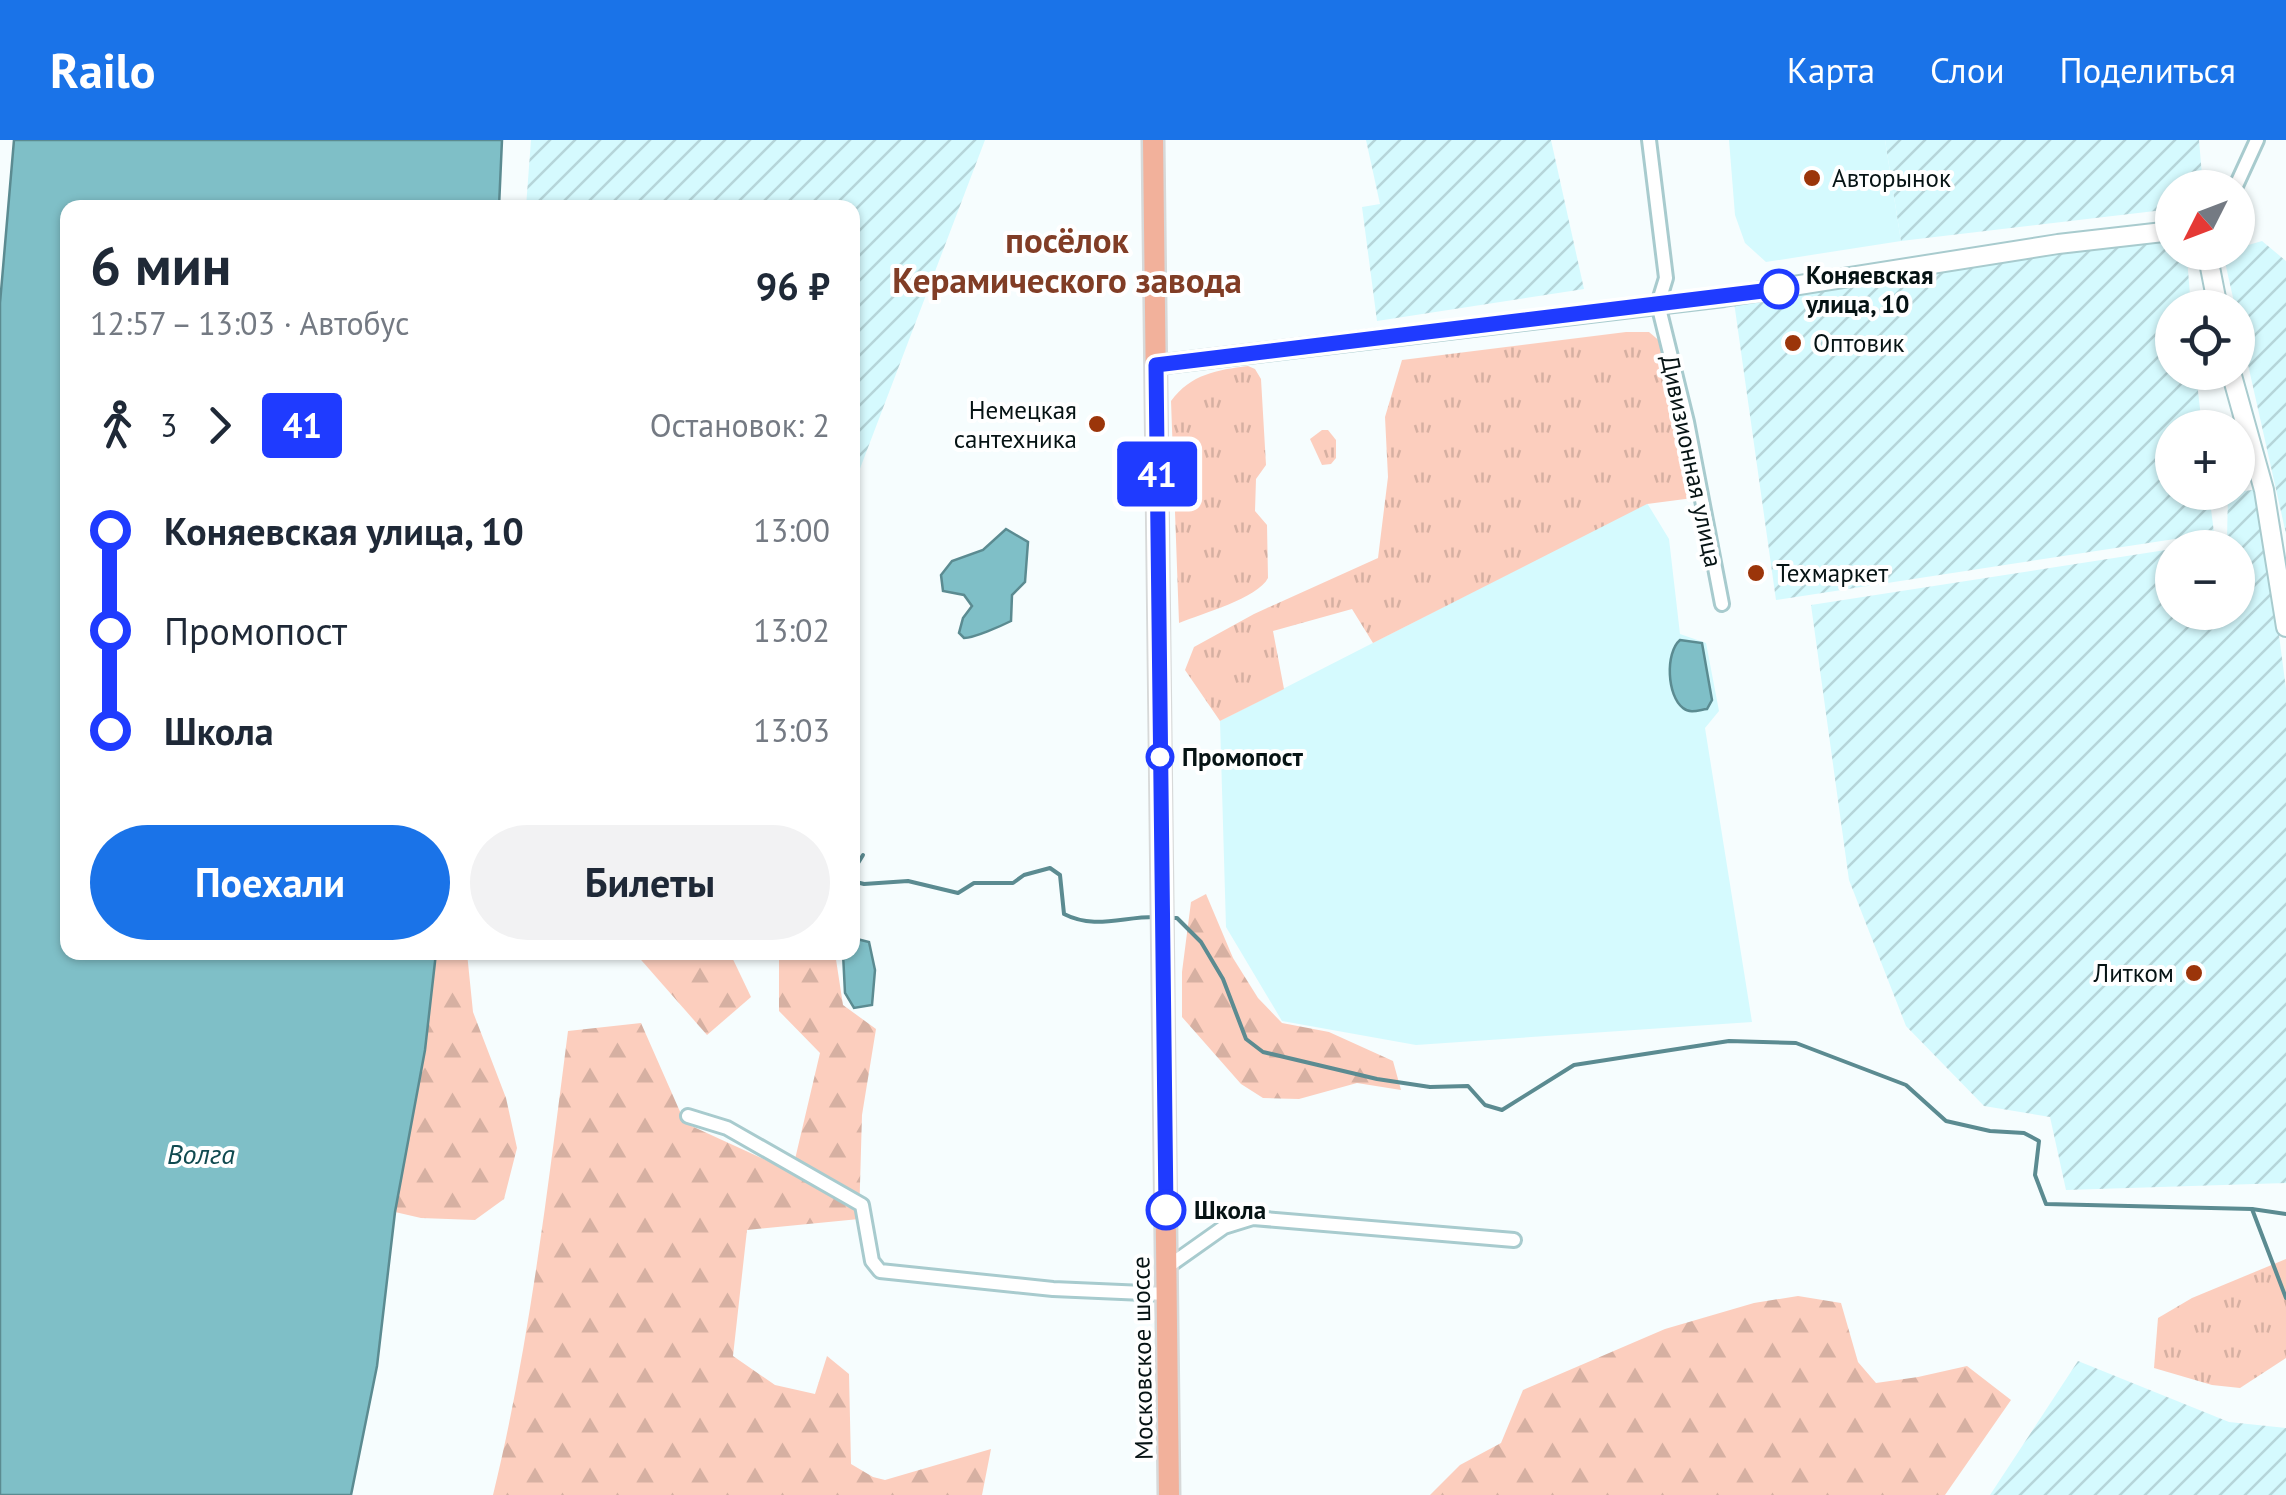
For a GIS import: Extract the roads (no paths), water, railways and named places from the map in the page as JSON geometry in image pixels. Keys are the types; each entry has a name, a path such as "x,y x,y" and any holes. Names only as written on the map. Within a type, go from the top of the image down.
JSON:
{"main road":[{"name":"Московское шоссе","path":"1153,140 1169,1495"}],"street":[{"name":"Дивизионная улица","path":"1650,140 1666,278 1658,304 1687,422 1722,604"},
{"path":"2243,170 2257,140"},
{"path":"1156,365 1780,289 2155,232"},
{"path":"2236,390 2264,490 2286,627"},
{"path":"688,1116 727,1128 862,1205 872,1261 880,1272 1053,1289 1166,1294"},
{"path":"1166,1268 1224,1226 1253,1218 1514,1240"}],"water":[{"name":"Волга","path":"14,140 502,140 499,200 60,200 60,960 435,960 425,1050 395,1212 377,1366 351,1495 0,1495 0,303"},
{"path":"1006,529 1028,542 1025,582 1012,595 1011,621 964,638 959,633 972,606 964,595 943,591 941,575 952,561 983,550"},
{"path":"1680,640 1702,643 1712,700 1707,709 1686,710 1674,694 1670,664"},
{"path":"860,940 869,942 875,970 872,1005 854,1008 845,993 843,960 860,960"}],"waterway":[{"path":"860,860 863,855"},
{"path":"860,883 908,881 958,893 974,883 1013,883 1024,875 1050,868 1060,875 1064,914 1098,922 1157,917"},
{"path":"1172,918 1177,918 1201,942 1223,979 1246,1039 1263,1052 1377,1079 1430,1087 1468,1086 1485,1105 1502,1110 1574,1065 1729,1041 1796,1043 1906,1085 1946,1121 1990,1131 2024,1133 2039,1141 2035,1175 2046,1204 2252,1209 2286,1214"},
{"path":"2252,1209 2286,1298"}],"place":[{"name":"Авторынок","path":"1812,178"},
{"name":"Коняевская улица, 10","path":"1779,289"},
{"name":"Оптовик","path":"1793,343"},
{"name":"Немецкая сантехника","path":"1097,424"},
{"name":"Техмаркет","path":"1756,573"},
{"name":"Промопост","path":"1160,757"},
{"name":"Литком","path":"2194,973"},
{"name":"Школа","path":"1166,1210"}],"district":[{"name":"посёлок Керамического завода","path":"1067,261"}]}
